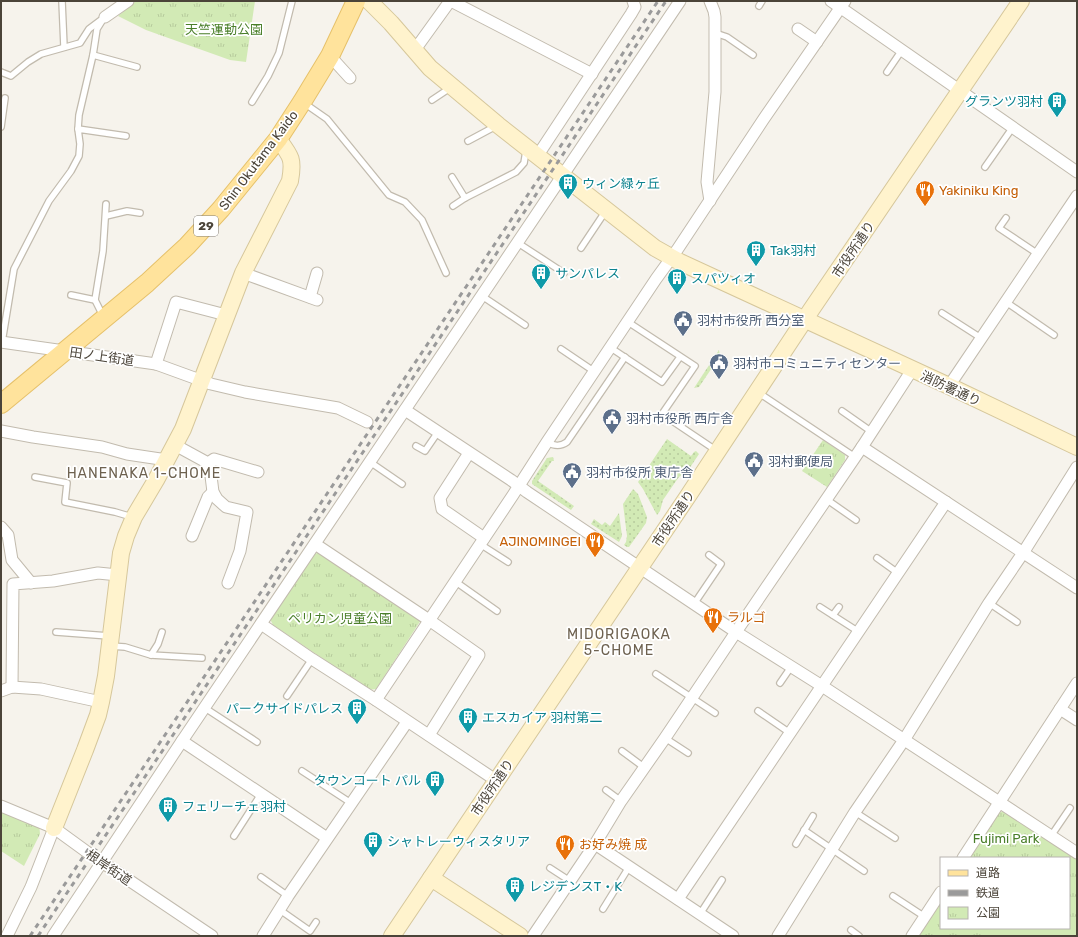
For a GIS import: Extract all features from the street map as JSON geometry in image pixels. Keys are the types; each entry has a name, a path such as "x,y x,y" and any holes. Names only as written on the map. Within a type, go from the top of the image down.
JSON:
{"main road":[{"name":"Shin Okutama Kaido","path":"1,404 147,283 187,246 221,209 278,139 330,56 356,1"}],"street":[{"path":"105,17 128,1"},
{"name":"消防署通り","path":"368,1 390,23 430,68 452,87 655,248 672,258 949,386 1077,448"},
{"path":"414,51 450,1 592,74"},
{"path":"532,151 592,74 635,7 633,1"},
{"path":"58,934 102,862 182,741 680,1"},
{"path":"710,1 714,11 715,33 715,92 707,182 710,200"},
{"path":"831,1 843,4 902,50 1077,172"},
{"name":"市役所通り","path":"392,936 1020,1"},
{"path":"376,700 456,582 547,442 843,4"},
{"path":"798,29 817,42"},
{"path":"330,56 350,78"},
{"path":"7,936 31,887 98,715 111,641 121,553 126,536 134,517 175,446 183,429 243,273 290,181 292,169 290,155 278,139"},
{"path":"949,386 1077,196"},
{"path":"243,273 314,299 317,273"},
{"path":"156,364 176,302 226,315"},
{"name":"田ノ上街道","path":"1,342 156,364 210,384 246,392 338,408 367,422"},
{"path":"533,936 595,844 621,801 645,768 862,447 912,370"},
{"path":"405,410 519,486 574,520 640,568 736,632 822,686 1077,853"},
{"path":"1,431 102,447 127,454 166,460"},
{"path":"175,446 208,463 213,492 217,499 226,507 247,512 240,551 228,583"},
{"path":"862,447 1077,588"},
{"path":"469,453 440,498 442,510 482,541"},
{"path":"208,463 214,459 258,472"},
{"path":"778,936 855,812 904,740 989,603 1023,553 1077,467"},
{"path":"192,536 208,497 213,492"},
{"path":"678,900 946,502"},
{"path":"1,527 8,535 12,560 30,583"},
{"path":"315,544 430,620 479,655 429,735"},
{"path":"101,702 40,690 6,689 13,584 53,581 98,574 118,575"},
{"path":"261,624 497,781"},
{"path":"964,857 1077,683"},
{"path":"1060,709 1077,720"},
{"path":"263,936 327,838 407,722"},
{"path":"182,741 327,838"},
{"name":"根岸街道","path":"1,806 54,828 212,936"},
{"path":"595,844 733,936"},
{"path":"430,878 520,936"},
{"path":"912,936 940,894"}],"lane":[{"path":"62,1 64,48"},
{"path":"252,102 268,76 279,53 292,1"},
{"path":"1,72 11,76 28,62 42,54 80,42 89,29 105,17"},
{"path":"1,339 3,336 14,269 49,201 79,156 79,115 93,55 97,30 105,17"},
{"path":"715,33 727,37 753,55"},
{"path":"886,72 902,50"},
{"path":"93,55 137,67"},
{"path":"432,100 452,87"},
{"path":"1,127 5,98"},
{"path":"302,102 327,119 389,195 405,202 422,220 446,272"},
{"path":"468,141 498,125"},
{"path":"985,167 1013,127"},
{"path":"78,129 126,136"},
{"path":"453,206 465,198 516,172 524,163 526,154 532,151"},
{"path":"452,177 465,198"},
{"path":"104,318 95,300 104,252 106,204"},
{"path":"581,248 607,210"},
{"path":"106,216 126,211 140,213"},
{"path":"1006,218 999,228 1038,254"},
{"path":"518,243 564,273"},
{"path":"71,295 95,300"},
{"path":"482,296 524,325"},
{"path":"1006,302 1054,335"},
{"path":"942,313 982,338"},
{"path":"628,322 695,366 662,414 717,452"},
{"path":"611,348 662,382 680,357"},
{"path":"561,349 595,372"},
{"path":"547,442 553,446 560,446 567,442 625,357"},
{"path":"757,392 855,457"},
{"path":"842,410 872,432"},
{"path":"416,446 425,451 438,432"},
{"path":"370,462 402,484"},
{"path":"35,477 68,483 65,502 134,517"},
{"path":"826,499 856,520"},
{"path":"482,541 508,562"},
{"path":"694,604 721,564 709,555"},
{"path":"877,558 898,573"},
{"path":"456,582 497,611"},
{"path":"989,603 1017,622"},
{"path":"820,607 859,632"},
{"path":"833,615 839,607"},
{"path":"56,632 111,641 151,655 202,658"},
{"path":"151,655 158,644 162,632"},
{"path":"287,696 312,659"},
{"path":"780,684 791,667"},
{"path":"656,674 715,713"},
{"path":"205,708 257,742"},
{"path":"758,711 790,734"},
{"path":"665,738 688,753"},
{"path":"622,751 645,768"},
{"path":"302,771 351,803"},
{"path":"606,790 621,801"},
{"path":"234,836 262,794"},
{"path":"1051,836 1070,808"},
{"path":"855,812 895,838"},
{"path":"796,844 813,816"},
{"path":"804,830 864,871"},
{"path":"603,909 629,867"},
{"path":"550,868 570,881"},
{"path":"261,878 288,896"},
{"path":"700,914 722,880"},
{"path":"893,896 925,917"},
{"path":"280,910 310,931 316,922"},
{"path":"850,930 859,936"}],"green space":[{"name":"天竺運動公園","path":"136,1 255,1 246,62 230,60 146,30 118,16"},
{"path":"719,350 720,356 699,387 694,388"},
{"path":"667,439 691,456 696,451 699,454 689,469 676,481 663,500 660,511 657,515 638,482"},
{"path":"823,440 845,455 845,460 827,487 802,471"},
{"path":"553,457 554,461 552,461 538,481 574,506 571,510 532,484 532,481 547,458"},
{"path":"633,489 638,494 647,517 646,523 629,547 627,547 624,545 627,536 623,504"},
{"path":"619,513 622,536 619,542 591,524 594,519 602,525 605,522 610,526"},
{"name":"ペリカン児童公園","path":"321,552 421,620 376,689 369,690 273,625 270,619 314,554"},
{"path":"1,810 39,823 40,834 24,866 1,851"},
{"name":"Fujimi Park","path":"1004,811 1077,859 1077,936 918,936 940,903 940,929 1070,929 1070,857 970,857 998,813"},
{"path":"1070,923 1077,927 1077,936 987,936 991,929 1070,929"}],"railway":[{"path":"30,936 658,1"},
{"path":"38,936 666,1"}],"place":[{"name":"グランツ羽村","path":"1057,118"},
{"name":"ウィン緑ヶ丘","path":"568,200"},
{"name":"Yakiniku King","path":"925,207"},
{"name":"Tak羽村","path":"756,267"},
{"name":"サンパレス","path":"541,290"},
{"name":"スパツィオ","path":"677,295"},
{"name":"羽村市役所 西分室","path":"683,337"},
{"name":"羽村市コミュニティセンター","path":"719,380"},
{"name":"羽村市役所 西庁舎","path":"612,435"},
{"name":"羽村郵便局","path":"754,478"},
{"name":"羽村市役所 東庁舎","path":"572,489"},
{"name":"AJINOMINGEI","path":"595,558"},
{"name":"ラルゴ","path":"713,634"},
{"name":"パークサイドパレス","path":"357,725"},
{"name":"エスカイア 羽村第二","path":"468,734"},
{"name":"タウンコート パル","path":"435,797"},
{"name":"フェリーチェ羽村","path":"168,823"},
{"name":"シャトレーウィスタリア","path":"373,858"},
{"name":"お好み焼 成","path":"565,861"},
{"name":"レジデンスT・K","path":"515,903"}],"district":[{"name":"HANENAKA 1-CHOME","path":"144,473"},
{"name":"MIDORIGAOKA 5-CHOME","path":"619,642"}]}
